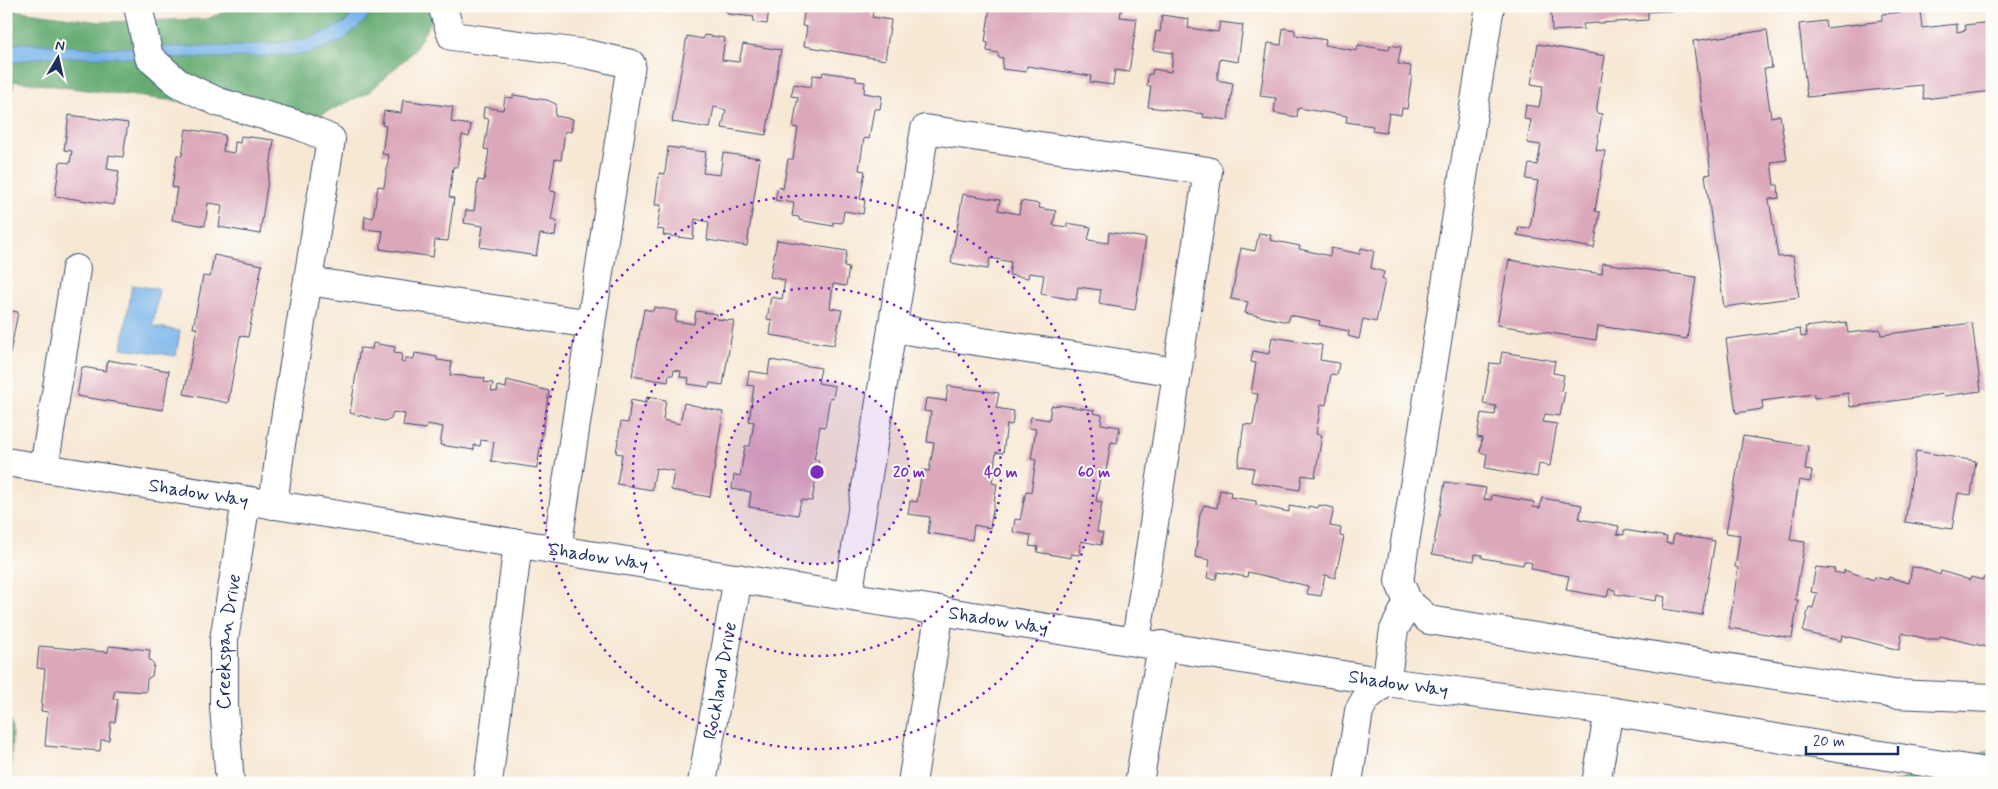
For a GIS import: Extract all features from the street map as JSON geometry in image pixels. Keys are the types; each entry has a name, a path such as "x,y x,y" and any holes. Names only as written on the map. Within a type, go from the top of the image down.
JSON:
{"street":[{"path":"442,6 452,36 587,54 630,64 557,550"},
{"path":"1490,6 1398,581 1408,602 1428,620 1894,694 1992,698"},
{"path":"139,13 149,57 178,83 218,102 298,125 330,139 273,505"},
{"path":"848,596 925,128 1208,171 1136,641"},
{"path":"44,468 76,269"},
{"path":"308,281 591,324"},
{"path":"892,328 1177,372"},
{"name":"Shadow Way","path":"6,462 1386,682 1609,711 1992,773"},
{"name":"Creekspan Drive","path":"230,783 224,707 224,640 246,501"},
{"path":"488,783 518,543"},
{"name":"Rockland Drive","path":"702,783 738,578"},
{"path":"1348,783 1359,711 1366,698 1386,682 1394,630 1408,602"},
{"path":"912,783 940,610"},
{"path":"1139,783 1162,645"},
{"path":"1596,783 1609,711"}],"green space":[{"path":"238,6 440,6 413,52 368,93 313,118 14,81 6,137 6,9 100,22 207,19"},
{"path":"6,711 12,727 11,783 6,783"},
{"path":"1992,749 1992,783 1891,783"}],"water":[{"path":"359,6 373,6 365,21 342,41 306,54 223,58 44,57 6,64 6,47 24,43 95,48 239,46 306,40 346,22"},
{"path":"132,285 159,289 153,326 180,331 176,356 122,348"}],"building":[{"path":"703,6 783,6 782,10 769,8 767,24 753,22 754,17 727,14 727,11"},
{"path":"823,6 874,6 872,17 891,20 885,60 804,46 807,27 802,26 805,7 822,10"},
{"path":"1122,6 1120,17 1137,19 1129,72 1115,70 1113,85 1090,82 1091,76 1027,66 1026,72 1002,69 1003,58 998,57 998,53 987,51 988,43 985,42 990,7"},
{"path":"1551,6 1729,6 1729,8 1648,12 1648,20 1583,24 1584,29 1552,31"},
{"path":"1920,10 1922,28 1957,24 1957,32 1966,30 1965,25 1992,22 1992,91 1924,99 1922,85 1807,97 1799,24 1825,21 1826,28 1882,21 1882,14"},
{"path":"1162,15 1189,19 1188,28 1218,32 1220,22 1243,25 1238,62 1220,59 1217,80 1233,83 1228,120 1203,117 1204,114 1148,107 1151,86 1147,86 1148,74 1152,74 1153,69 1171,72 1173,53 1153,50 1156,31 1160,32"},
{"path":"1283,28 1295,30 1295,35 1326,40 1325,45 1357,51 1358,45 1389,50 1390,45 1401,47 1398,64 1411,66 1410,75 1412,75 1407,109 1402,108 1401,115 1389,113 1386,133 1372,131 1373,126 1346,122 1347,116 1298,108 1297,117 1274,113 1276,98 1260,96 1268,43 1281,45"},
{"path":"1767,30 1772,68 1764,69 1771,117 1780,115 1787,160 1771,162 1774,185 1778,185 1779,198 1769,199 1778,257 1793,256 1799,297 1724,307 1705,175 1711,174 1693,41"},
{"path":"704,35 725,38 722,60 739,62 743,44 781,50 766,135 722,128 726,110 714,107 710,128 672,122 687,36 703,39"},
{"path":"1538,44 1605,56 1596,113 1602,114 1596,150 1605,151 1595,211 1600,212 1594,248 1517,235 1519,227 1530,228 1538,181 1526,179 1529,164 1537,165 1541,145 1527,143 1531,120 1524,119 1526,105 1539,107 1543,86 1531,84"},
{"path":"823,72 856,77 856,81 865,82 864,93 882,96 880,109 874,109 869,139 864,138 859,170 865,171 860,199 865,200 863,214 844,211 842,223 833,222 833,226 799,220 799,217 792,216 794,203 775,200 778,187 783,189 788,159 793,159 798,128 793,127 798,97 791,96 794,84 811,87 813,75 822,76"},
{"path":"513,95 547,100 556,104 555,116 573,119 571,132 565,131 561,160 555,159 550,191 556,192 551,220 557,221 555,236 540,234 536,256 480,247 483,226 464,223 466,210 474,211 478,180 484,181 489,150 484,149 489,119 483,118 484,107 503,110 505,97 513,98"},
{"path":"403,100 453,107 451,122 471,125 469,137 462,135 457,167 453,167 449,197 454,198 448,241 435,240 433,257 380,249 383,231 364,229 365,216 373,218 378,186 384,187 389,155 382,154 386,126 382,125 384,111 401,113"},
{"path":"69,115 128,123 123,157 109,155 107,169 119,171 114,205 55,196 60,162 70,163 72,151 64,150"},
{"path":"186,129 225,135 223,151 234,153 235,142 240,143 241,136 274,140 260,234 219,227 222,205 208,203 205,226 172,220 177,188 172,187 177,155 182,156"},
{"path":"668,147 706,152 703,173 720,175 723,153 760,158 747,246 707,240 709,222 695,219 693,239 663,235 664,230 657,229 661,205 655,205 659,173 665,174"},
{"path":"963,194 1000,200 998,210 1019,214 1021,201 1040,204 1039,208 1056,211 1053,225 1067,227 1067,223 1091,227 1088,240 1108,243 1109,232 1146,238 1135,310 1099,304 1101,290 1078,287 1076,300 1041,294 1044,275 1029,273 1028,278 1009,275 1011,262 990,258 988,269 951,263"},
{"path":"1259,233 1271,235 1270,240 1300,246 1299,249 1330,256 1331,248 1360,254 1361,248 1374,251 1371,268 1384,272 1382,279 1385,280 1376,322 1363,319 1359,339 1348,336 1349,331 1319,325 1320,321 1290,315 1288,322 1245,313 1248,302 1231,299 1241,248 1255,251"},
{"path":"777,240 847,251 844,267 849,268 846,286 833,284 830,308 842,310 834,345 770,335 772,320 767,319 771,297 782,299 785,280 770,277"},
{"path":"214,255 262,265 248,337 240,336 228,403 184,394 197,328 193,328 203,276 210,277"},
{"path":"1509,260 1602,274 1603,263 1696,277 1687,339 1598,326 1596,340 1497,325"},
{"path":"654,307 677,311 675,321 694,324 696,311 717,314 716,319 734,321 723,385 710,383 709,387 688,384 689,378 680,377 681,371 674,370 673,375 669,375 668,382 632,376 644,309 653,311"},
{"path":"6,310 18,312 7,369 6,369"},
{"path":"1846,322 1848,333 1880,329 1881,335 1972,323 1981,391 1944,396 1943,394 1850,407 1848,393 1814,398 1814,394 1762,401 1763,409 1736,413 1726,339 1800,329 1801,337 1807,336 1805,327"},
{"path":"1272,337 1322,345 1320,360 1339,363 1337,375 1331,374 1326,405 1321,404 1316,434 1322,435 1315,477 1302,475 1300,490 1251,482 1254,468 1238,466 1244,424 1253,425 1258,394 1251,393 1256,363 1251,362 1253,351 1269,354"},
{"path":"373,343 395,347 394,353 402,354 401,362 405,363 405,358 414,359 415,353 437,357 437,360 452,362 450,375 485,378 484,382 493,383 491,391 497,392 498,386 506,388 507,380 549,391 537,468 491,461 494,442 481,440 480,446 474,445 474,450 440,445 443,427 427,424 426,429 403,426 405,414 393,412 391,419 384,421 350,413 360,348 372,349"},
{"path":"1502,352 1555,361 1553,373 1564,375 1561,391 1565,392 1560,416 1545,414 1543,422 1557,424 1550,466 1539,464 1537,477 1485,468 1487,454 1480,452 1482,438 1477,437 1481,413 1495,415 1496,406 1483,404 1490,363 1500,364"},
{"path":"108,360 169,371 163,410 77,396 82,367 106,371"},
{"path":"770,360 821,368 818,383 835,386 833,398 830,397 825,427 820,426 814,460 819,460 812,501 801,500 798,515 749,507 751,492 732,489 734,475 740,476 745,446 750,446 754,422 749,421 754,386 747,385 749,371 768,374"},
{"path":"948,386 999,393 996,408 1014,411 1012,425 1007,424 1003,453 996,452 992,483 997,484 990,528 974,525 972,540 928,533 930,517 908,514 910,501 917,502 922,470 929,471 934,443 927,442 931,412 924,411 926,398 946,401"},
{"path":"647,397 666,400 663,420 680,424 684,403 723,412 710,497 671,490 674,471 656,468 652,490 617,484 622,454 616,453 621,422 628,423 631,400 646,403"},
{"path":"1060,405 1094,410 1093,413 1102,415 1101,424 1120,427 1117,443 1111,442 1106,471 1101,470 1096,501 1102,502 1097,532 1103,533 1101,545 1081,541 1079,555 1071,554 1071,558 1037,552 1038,547 1029,546 1031,535 1013,532 1015,519 1020,520 1026,491 1031,492 1036,460 1031,459 1036,429 1029,428 1031,417 1049,420 1051,406"},
{"path":"1743,436 1808,446 1805,470 1812,471 1810,482 1799,480 1790,540 1805,542 1795,600 1798,600 1792,638 1729,628 1738,568 1735,567 1740,535 1726,533"},
{"path":"1916,451 1976,461 1971,495 1958,493 1952,529 1905,522"},
{"path":"1445,482 1486,488 1484,499 1491,500 1492,495 1534,502 1533,507 1540,508 1542,498 1582,505 1579,519 1619,526 1617,534 1624,535 1624,530 1667,537 1666,543 1672,544 1674,534 1715,541 1702,615 1663,609 1665,597 1657,595 1656,601 1615,594 1615,590 1609,589 1607,597 1566,590 1569,576 1531,569 1532,563 1524,561 1523,565 1482,558 1482,555 1475,554 1474,561 1432,554"},
{"path":"1220,490 1231,492 1230,497 1256,501 1256,505 1289,512 1289,506 1308,509 1308,506 1318,508 1319,505 1334,508 1330,526 1341,528 1340,536 1344,537 1335,578 1325,575 1321,596 1307,594 1308,586 1248,572 1247,577 1218,572 1216,579 1207,578 1210,560 1195,557 1200,514 1204,505 1217,508"},
{"path":"1816,567 1835,569 1834,572 1844,574 1844,570 1874,580 1875,577 1888,580 1889,577 1909,583 1912,567 1922,568 1940,575 1941,571 1970,580 1971,577 1983,580 1983,577 1992,580 1991,648 1940,636 1939,639 1927,639 1902,633 1899,650 1842,635 1841,641 1803,632 1809,607 1813,608 1817,593 1811,592"},
{"path":"39,646 108,652 109,646 150,650 149,659 154,664 152,676 147,679 146,692 115,690 113,699 118,699 115,722 111,722 109,740 101,740 100,751 45,746 48,712 41,711 45,669 37,668"}]}
